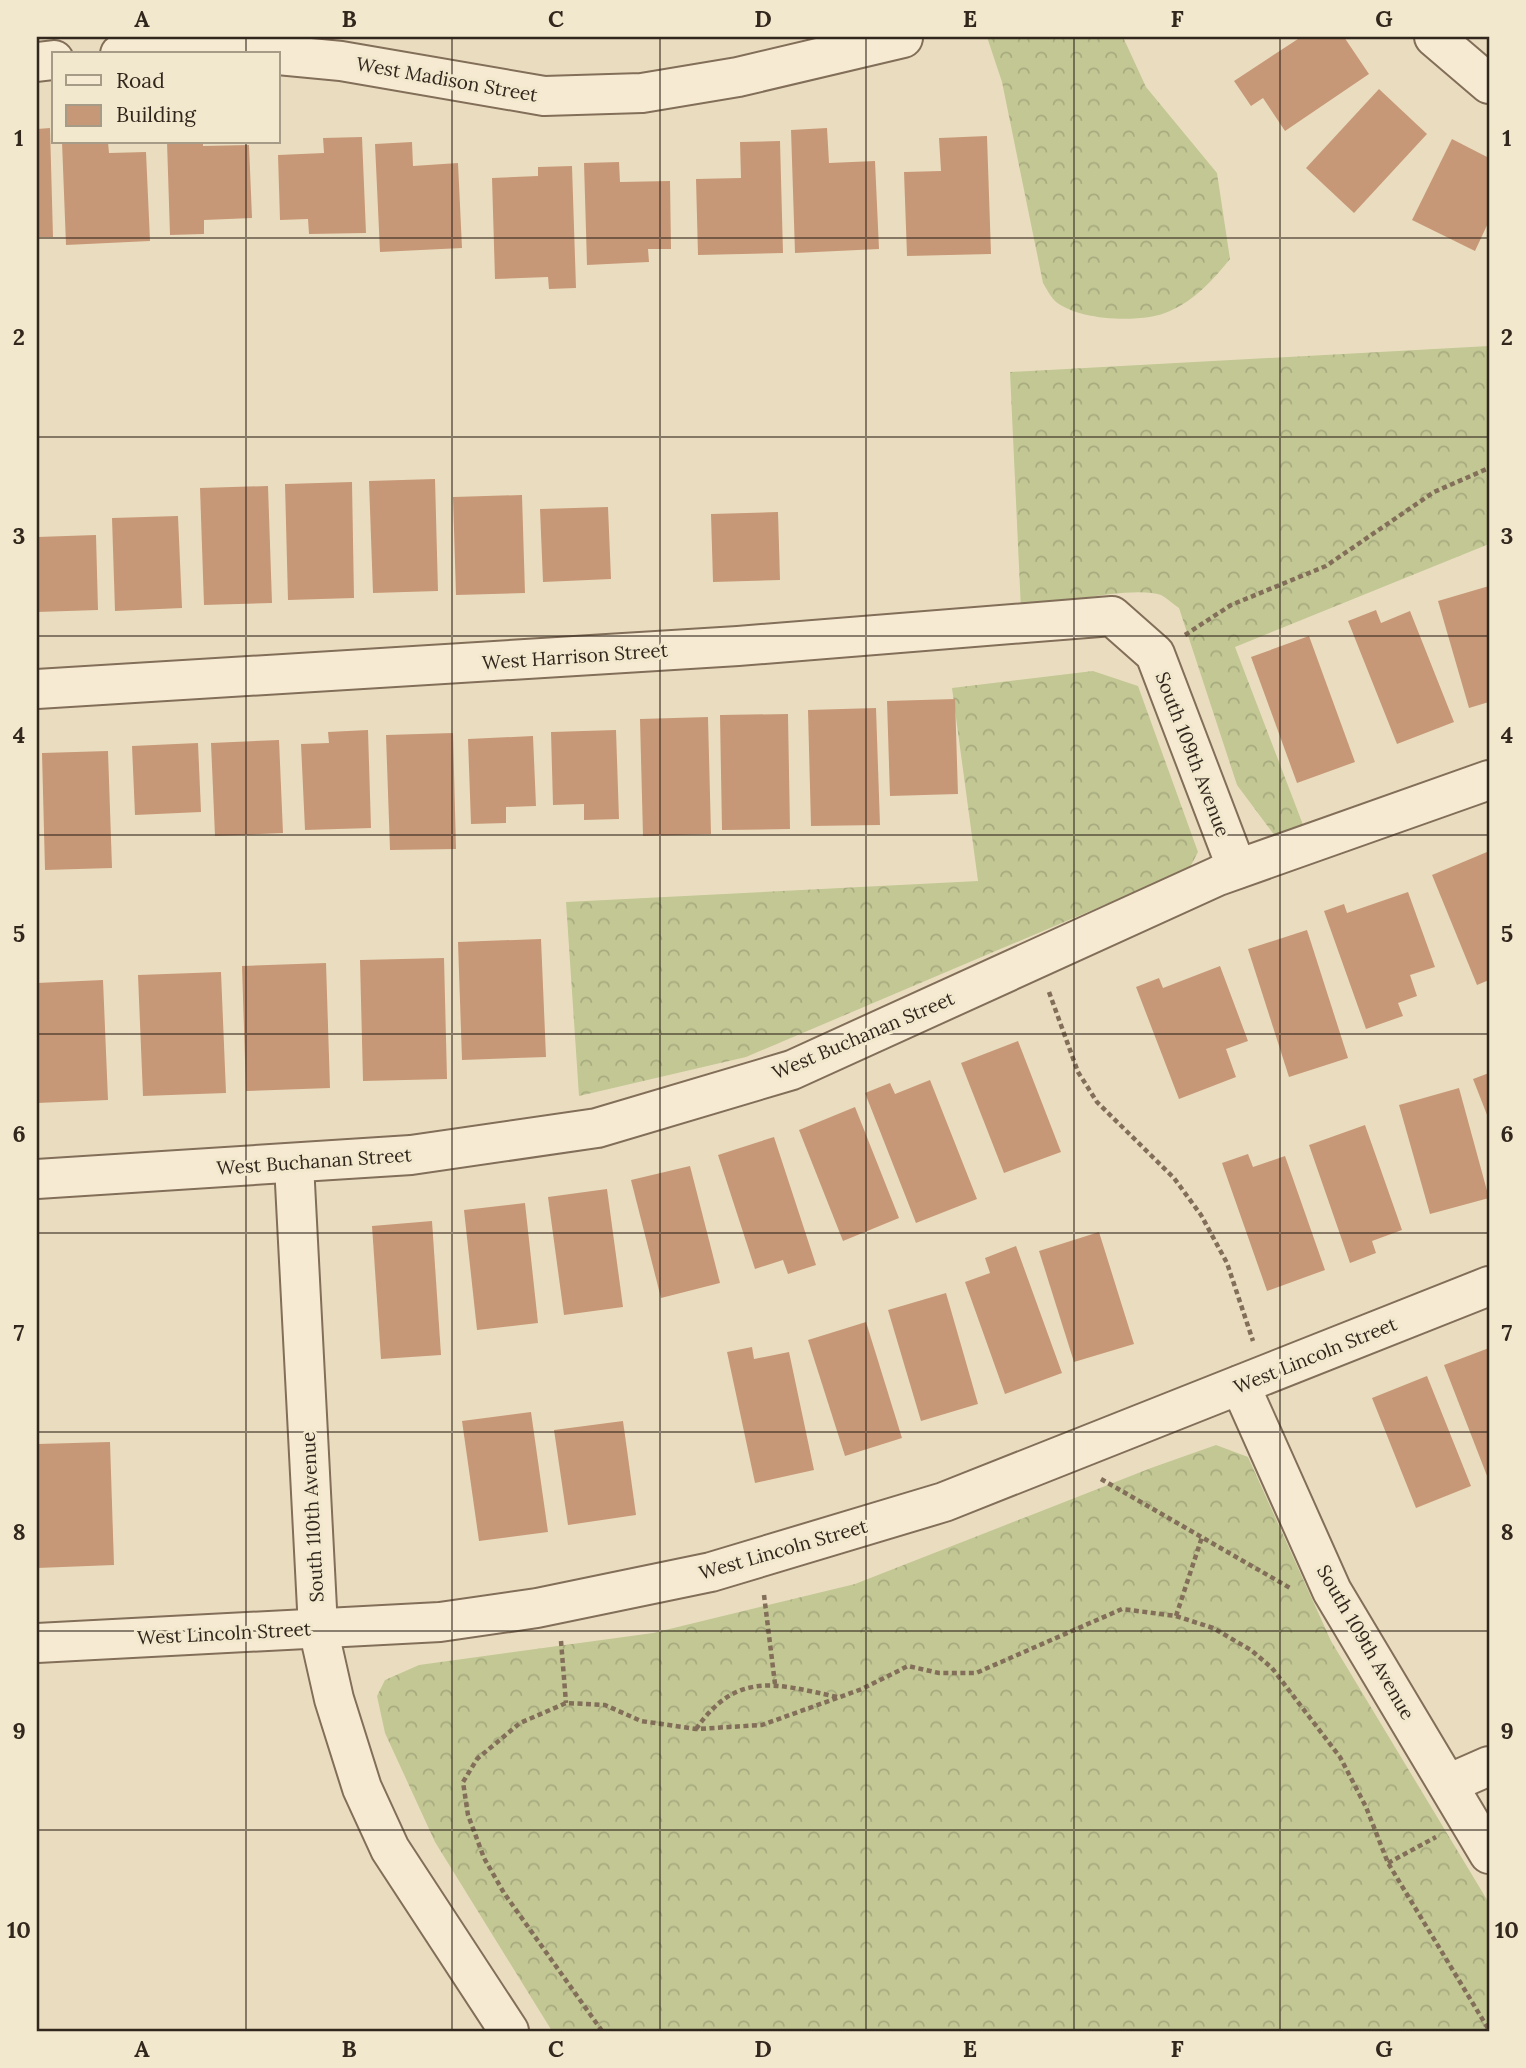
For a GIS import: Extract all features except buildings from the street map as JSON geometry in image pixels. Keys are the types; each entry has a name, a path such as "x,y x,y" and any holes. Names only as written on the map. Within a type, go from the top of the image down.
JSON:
{"street":[{"path":"1434,37 1489,84"},
{"name":"West Madison Street","path":"280,55 343,49 544,96 642,93 738,77 903,38"},
{"name":"West Madison Street","path":"143,52 199,47 247,52"},
{"name":"South 109th Avenue","path":"1112,617 1155,654 1237,869"},
{"name":"West Harrison Street","path":"37,689 738,646 1112,617"},
{"name":"West Buchanan Street","path":"37,1179 411,1155 597,1128 792,1070 1237,869 1489,780"},
{"name":"South 110th Avenue","path":"293,1164 318,1628 334,1699 362,1787 390,1849 509,2031"},
{"name":"West Lincoln Street","path":"37,1643 440,1622 558,1604 711,1572 944,1502 1489,1286"},
{"name":"South 109th Avenue","path":"1252,1380 1332,1591 1489,1854"},
{"path":"1448,1784 1489,1766"}],"path":[{"path":"1155,654 1231,605 1326,566 1434,492 1489,468"},
{"path":"1036,958 1078,1072 1097,1102 1174,1178 1201,1215 1227,1263 1252,1380"},
{"path":"1061,1456 1295,1591"},
{"path":"1176,1616 1202,1537"},
{"path":"759,1557 775,1684"},
{"path":"558,1604 566,1703"},
{"path":"601,2031 484,1858 468,1815 463,1782 477,1759 520,1723 566,1703 605,1705 641,1721 696,1729 762,1725 839,1697 908,1666 939,1673 976,1673 1122,1609 1176,1616 1213,1628 1251,1650 1272,1668 1340,1757 1366,1807 1388,1863 1489,2030"},
{"path":"696,1729 712,1707 748,1686 775,1684 839,1697"},
{"path":"1388,1863 1468,1819"}],"green space":[{"path":"987,37 1123,37 1146,87 1217,173 1230,259 1195,295 1170,311 1128,319 1079,313 1065,308 1053,299 1043,283 1002,82"},
{"path":"1489,346 1489,544 1235,647 1305,830 1275,836 1237,785 1179,608 1161,595 1132,592 1092,596 1021,610 1010,372"},
{"path":"1093,671 1138,686 1198,852 1189,869 746,1057 579,1096 566,902 978,881 952,688"},
{"path":"1216,1445 1248,1457 1331,1641 1489,1903 1489,2031 552,2031 435,1842 385,1733 377,1696 385,1680 419,1665 653,1633 855,1584"}]}
